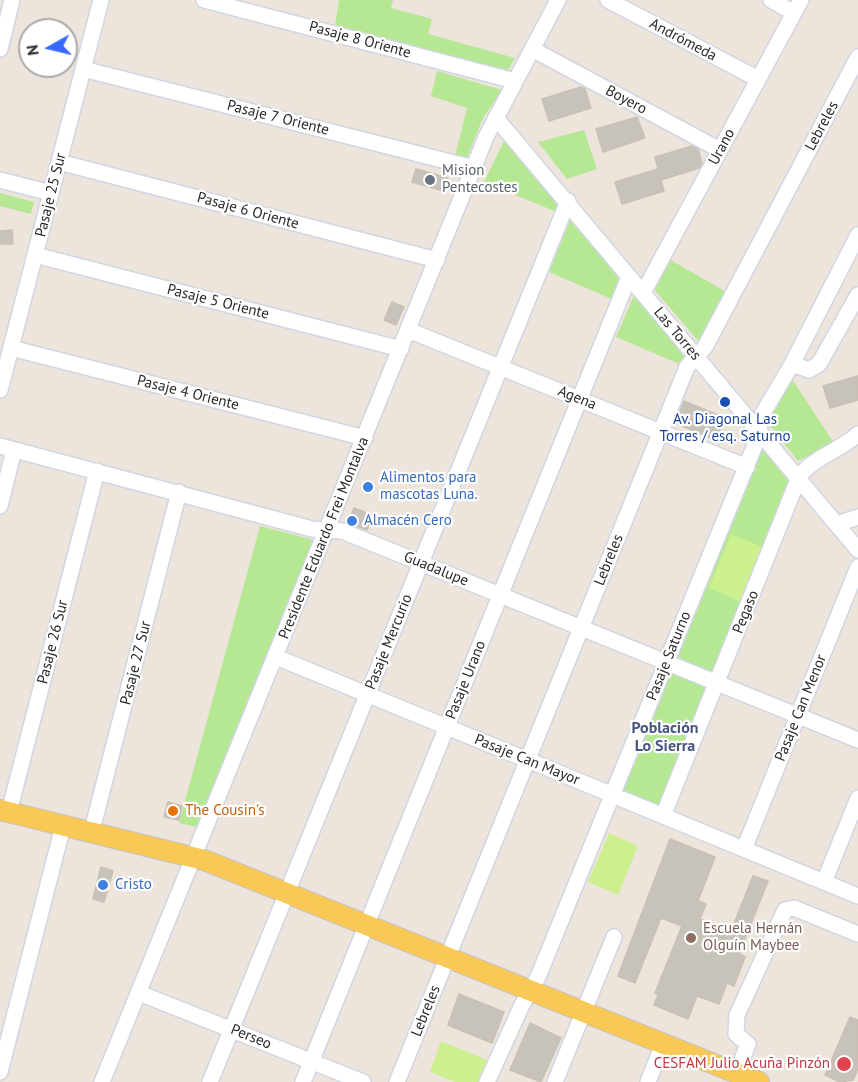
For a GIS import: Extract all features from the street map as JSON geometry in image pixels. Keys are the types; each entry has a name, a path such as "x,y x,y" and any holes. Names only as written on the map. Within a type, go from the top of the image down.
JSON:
{"main road":[{"path":"4,811 194,857 584,1011 746,1079"}],"street":[{"path":"0,49 12,0"},
{"name":"Pasaje 25 Sur","path":"0,390 101,0"},
{"name":"Pasaje 8 Oriente","path":"204,0 515,81"},
{"name":"Presidente Eduardo Frei Montalva","path":"102,1082 474,168 496,118 558,0"},
{"name":"Andrómeda","path":"608,0 758,79"},
{"path":"771,0 798,6"},
{"name":"Urano","path":"643,293 798,6"},
{"name":"Boyero","path":"532,49 720,150"},
{"name":"Lebreles","path":"397,1082 687,367 705,347 858,57"},
{"name":"Pasaje 7 Oriente","path":"83,69 474,168"},
{"name":"Las Torres","path":"496,118 568,201 858,550"},
{"name":"Pasaje 6 Oriente","path":"59,162 437,260"},
{"path":"0,180 51,193"},
{"name":"Pasaje Mercurio","path":"210,1082 568,201"},
{"name":"Pasaje Saturno","path":"487,1082 538,977 617,797 667,662 747,467 763,413 792,364 858,235"},
{"name":"Pasaje 5 Oriente","path":"35,255 401,349"},
{"name":"Pasaje Urano","path":"303,1082 629,277"},
{"path":"792,364 809,370 819,364 858,296"},
{"name":"Agena","path":"408,330 747,467"},
{"name":"Pasaje 4 Oriente","path":"11,348 364,438"},
{"path":"799,477 808,467 841,448 858,434"},
{"path":"0,506 7,448"},
{"name":"Guadalupe","path":"7,448 312,529 342,531 858,740"},
{"name":"Pasaje 26 Sur","path":"4,811 97,471"},
{"name":"Pegaso","path":"663,816 799,477"},
{"name":"Pasaje 27 Sur","path":"92,834 179,492"},
{"path":"837,524 858,517"},
{"name":"Pasaje Can Menor","path":"744,849 858,567"},
{"name":"Pasaje Can Mayor","path":"276,657 858,896"},
{"path":"824,882 858,798"},
{"path":"0,1072 63,826"},
{"path":"746,1079 748,1044 736,1034 737,1015 785,910 794,908 858,934"},
{"path":"555,1082 614,937"},
{"name":"Perseo","path":"139,993 363,1082"},
{"path":"648,1082 663,1044"}],"green space":[{"path":"339,0 393,0 391,8 432,19 428,34 515,58 506,74 335,27"},
{"path":"437,71 502,90 483,118 466,160 455,156 467,108 431,96"},
{"path":"584,130 597,169 567,179 538,142"},
{"path":"505,139 562,207 559,213 484,182"},
{"path":"0,193 34,202 31,214 0,206"},
{"path":"571,218 624,281 616,301 549,272"},
{"path":"669,259 728,293 700,343 653,288"},
{"path":"635,293 689,356 684,366 616,337"},
{"path":"790,376 834,443 798,461 767,422"},
{"path":"763,447 794,482 717,674 676,659"},
{"path":"260,526 314,540 198,827 179,823"},
{"path":"731,534 763,547 740,601 709,588"},
{"path":"671,669 711,686 663,808 619,792"},
{"path":"609,833 638,846 618,895 588,882"},
{"path":"441,1041 487,1060 478,1082 455,1082 430,1072"}],"building":[{"path":"581,87 585,89 591,108 549,121 542,99"},
{"path":"637,117 645,138 603,152 596,129"},
{"path":"692,146 698,149 702,163 699,168 661,180 664,191 622,204 615,182 658,169 655,157"},
{"name":"Mision Pentecostes","path":"416,169 448,178 444,191 412,182"},
{"path":"12,230 13,244 0,244 0,231"},
{"path":"392,302 404,307 396,325 384,320"},
{"path":"858,376 858,400 830,408 823,386"},
{"path":"684,401 725,418 716,440 675,423"},
{"path":"354,508 372,515 367,530 348,523"},
{"name":"The Cousin's","path":"168,802 182,806 179,820 164,817"},
{"path":"670,839 715,857 698,901 706,904 700,919 731,931 753,876 768,881 739,954 745,957 734,986 727,983 719,1004 697,996 688,1019 654,1005 658,995 655,993 682,926 661,918 635,983 618,976"},
{"name":"Cristo","path":"101,867 113,871 104,902 93,899"},
{"path":"459,994 504,1012 492,1043 448,1025"},
{"path":"850,1017 858,1020 858,1069 853,1080 840,1082 825,1075"},
{"path":"530,1023 561,1038 541,1082 510,1070"}],"place":[{"name":"Mision Pentecostes","path":"430,180"},
{"name":"Av. Diagonal Las Torres / esq. Saturno","path":"725,402"},
{"name":"Alimentos para mascotas Luna.","path":"368,487"},
{"name":"Almacén Cero","path":"352,521"},
{"name":"The Cousin's","path":"173,811"},
{"name":"Cristo","path":"103,885"},
{"name":"Escuela Hernán Olguín Maybee","path":"691,938"},
{"name":"CESFAM Julio Acuña Pinzón","path":"844,1064"}],"district":[{"name":"Población Lo Sierra","path":"665,737"}]}
